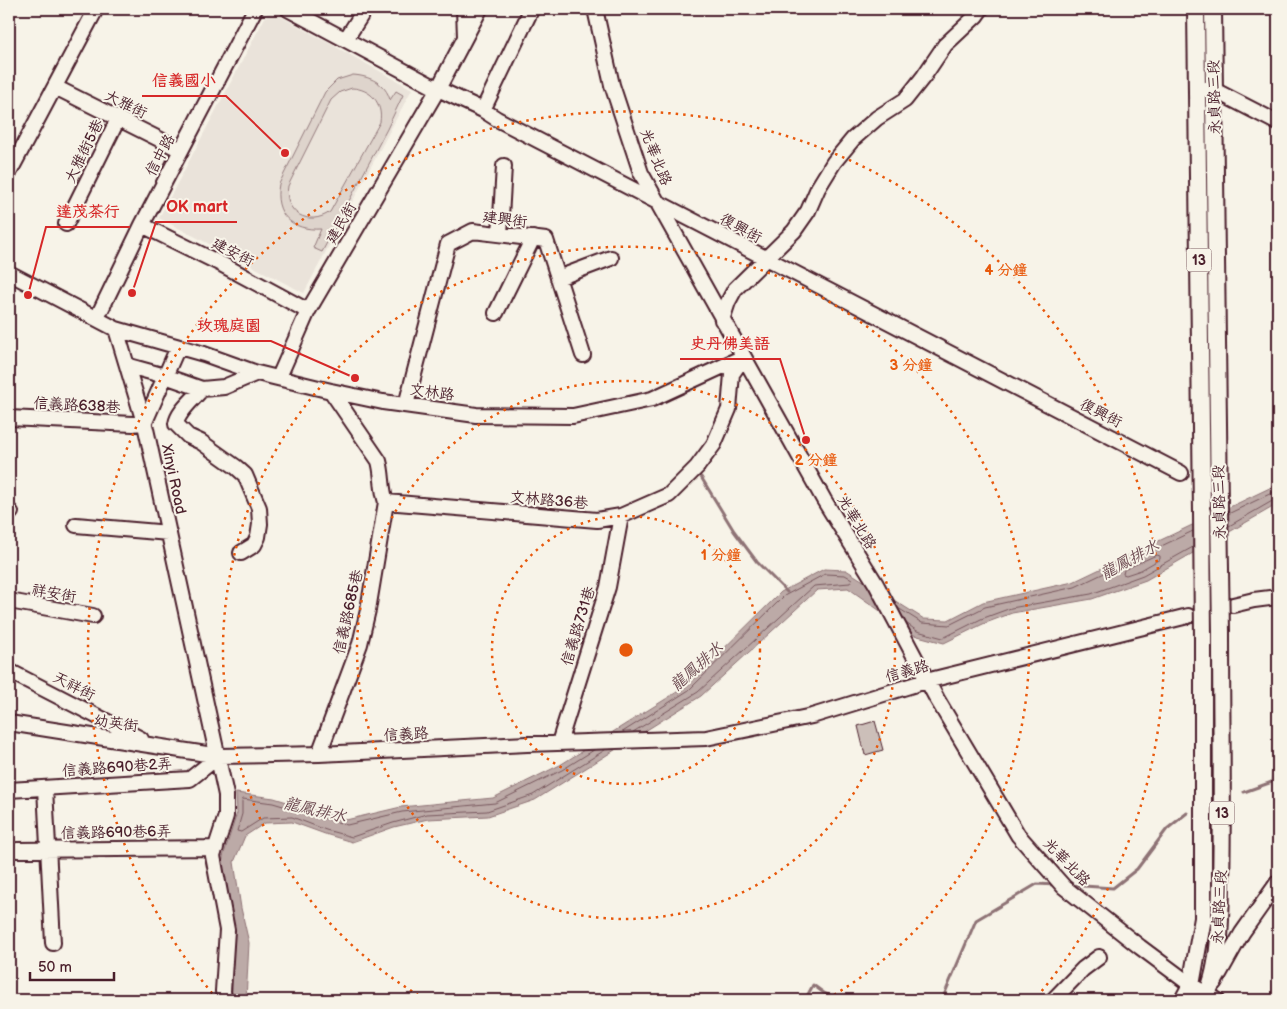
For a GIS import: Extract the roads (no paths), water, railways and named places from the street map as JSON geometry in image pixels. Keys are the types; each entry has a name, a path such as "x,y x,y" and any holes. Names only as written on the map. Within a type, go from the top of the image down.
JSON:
{"main road":[{"name":"永貞路三段","path":"1191,985 1203,918 1204,638 1196,9"},
{"name":"永貞路三段","path":"1210,998 1220,923 1222,842 1213,9"},
{"name":"13","path":"1183,1000 1191,985"}],"street":[{"path":"9,173 96,9"},
{"name":"信中路","path":"97,318 142,225 255,9"},
{"name":"復興街","path":"288,9 438,89 483,110 1181,473"},
{"path":"346,39 365,9"},
{"path":"464,9 464,38"},
{"name":"建民街","path":"279,377 308,311 438,89 480,9"},
{"name":"光華北路","path":"595,9 612,85 641,173 824,500 876,584 926,681 1018,835 1064,887 1210,998"},
{"path":"722,320 735,289 794,231 808,211 818,188 834,162 853,139 877,118 905,100 924,76 945,44 976,16 981,9"},
{"path":"483,110 531,10"},
{"name":"大雅街","path":"55,88 181,150"},
{"path":"1196,89 1214,90 1278,124"},
{"name":"大雅街5巷","path":"66,224 118,119"},
{"path":"500,234 504,166"},
{"name":"建安街","path":"142,225 224,265 308,311"},
{"name":"建興街","path":"406,405 448,244 473,231 546,240 583,354"},
{"path":"496,313 533,238"},
{"path":"558,278 611,258"},
{"path":"9,273 116,328"},
{"name":"文林路","path":"116,328 257,373 332,391 406,405 476,415 573,416 652,399 743,357"},
{"name":"Xinyi Road","path":"116,328 129,366 144,422 219,756 226,795 226,816 214,856 227,930 224,1000"},
{"path":"144,422 178,347"},
{"name":"文林路36巷","path":"386,502 597,520 621,516 669,495 697,467 714,444 729,409 732,374 743,357"},
{"path":"129,366 202,389 224,387 257,373"},
{"path":"202,389 177,419 176,424 188,436 236,466 245,476 259,508 260,524 254,545 241,553"},
{"path":"332,391 379,461 382,474 382,491 386,502"},
{"name":"信義路638巷","path":"9,418 133,424 144,422"},
{"name":"信義路685巷","path":"319,754 360,644 368,610 386,502"},
{"name":"信義路731巷","path":"558,743 608,587 621,516"},
{"path":"76,525 169,533"},
{"path":"1234,605 1278,597"},
{"name":"祥安街","path":"9,601 93,616"},
{"name":"信義路","path":"219,756 319,754 706,738 812,716 926,681 1188,616"},
{"name":"天祥街","path":"9,671 152,745"},
{"name":"幼英街","path":"9,723 219,756"},
{"name":"信義路690巷2弄","path":"9,790 190,778 219,756"},
{"path":"45,788 53,943"},
{"name":"信義路690巷6弄","path":"17,850 216,848"},
{"path":"1210,998 1242,933 1278,882"},
{"path":"1053,1000 1083,968 1099,957"}],"water":[{"name":"龍鳳排水","path":"1278,484 1278,504 1146,580 1092,599 1012,613 983,624 944,643 914,635 848,588 817,590 701,696 535,800 488,816 428,819 394,827 352,842 292,822 265,823 245,836 234,862 249,943 246,1000 232,1000 234,946 222,876 223,857 237,813 236,793 274,798 346,820 401,807 493,798 560,765 685,687 781,592 824,569 846,570 924,619 948,620 983,602 1073,582"}],"waterway":[{"path":"701,477 734,531 757,562 787,592"},
{"path":"1244,792 1272,782 1275,760 1278,755"},
{"path":"1069,885 1113,888 1137,869 1167,829 1187,813"},
{"path":"942,1000 976,920 1037,884 1056,885"},
{"path":"805,1000 813,985 824,993 840,1000"}],"place":[{"name":"信義國小","path":"285,153"},
{"name":"OK mart","path":"132,293"},
{"name":"達茂茶行","path":"28,295"},
{"name":"玫瑰庭園","path":"355,378"},
{"name":"史丹佛美語","path":"806,440"}]}
